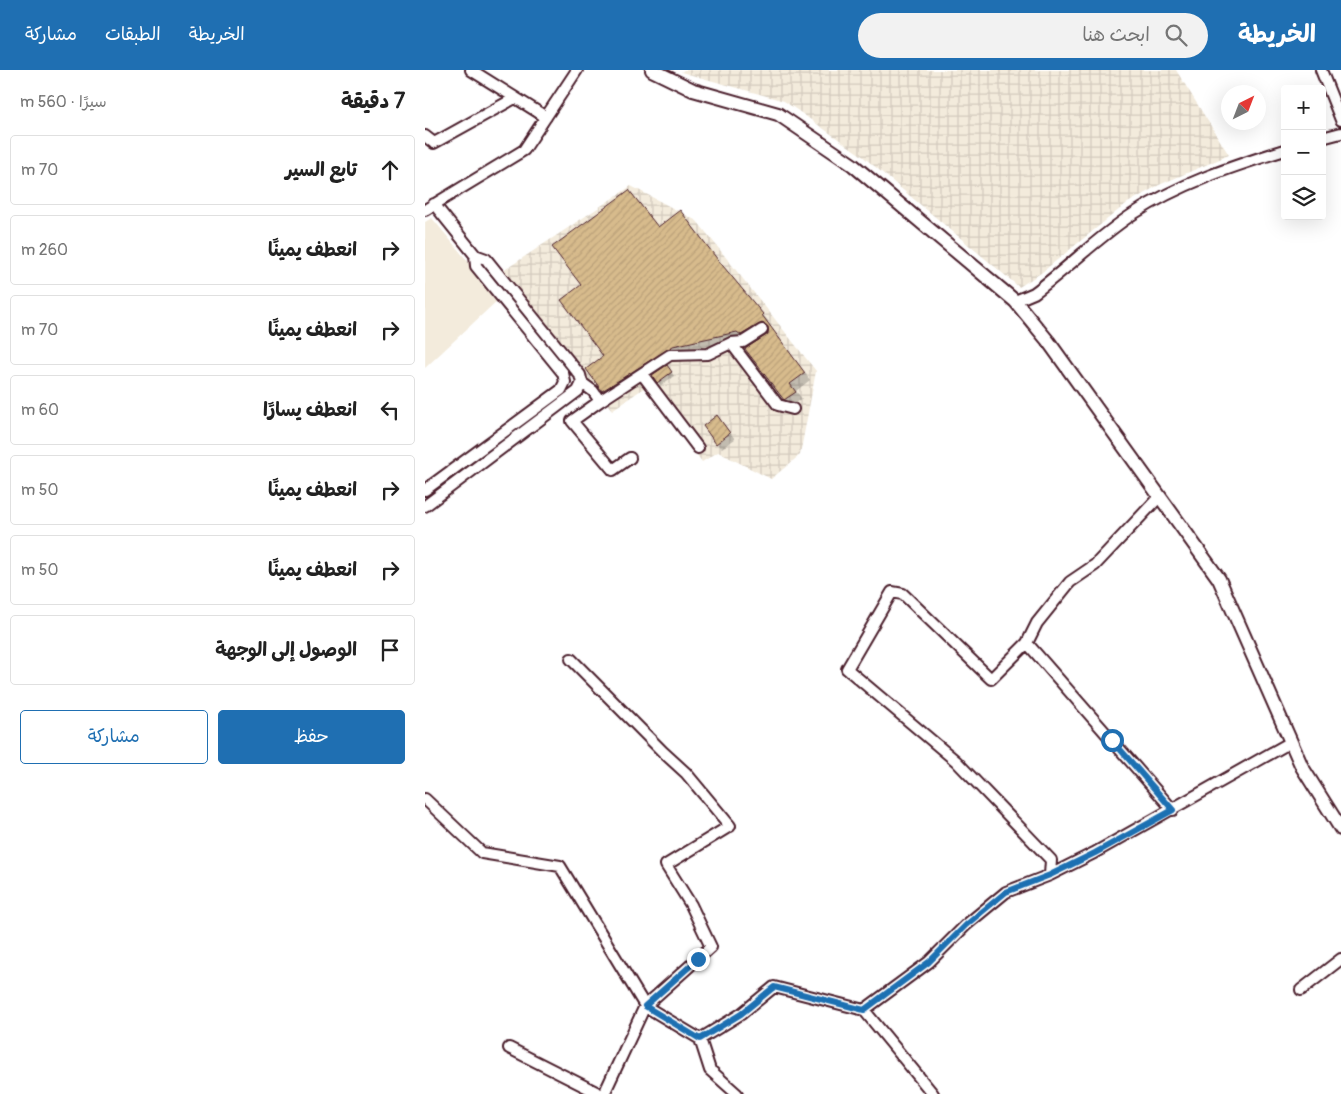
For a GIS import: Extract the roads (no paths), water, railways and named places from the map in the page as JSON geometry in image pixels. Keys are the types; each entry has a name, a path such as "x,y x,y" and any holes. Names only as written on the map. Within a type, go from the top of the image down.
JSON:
{"main road":[{"path":"660,71 693,90 778,114 853,165 1015,301 1049,342 1219,579 1302,767 1341,829"}],"street":[{"path":"471,70 546,117"},
{"path":"425,210 524,150 577,70"},
{"path":"1321,70 1341,120"},
{"path":"425,136 434,143 515,98"},
{"path":"1326,137 1341,132"},
{"path":"1015,301 1034,293 1133,214 1164,196 1233,167 1281,151"},
{"path":"425,506 578,392 582,383 580,375 486,260 475,254 434,204"},
{"path":"425,490 561,390 565,382 563,373 476,266 475,254"},
{"path":"630,458 613,470 573,421 670,355 708,354 731,343 743,342 761,330"},
{"path":"731,343 778,405 793,410"},
{"path":"642,374 698,448"},
{"path":"582,383 593,391 600,401"},
{"path":"1050,875 1051,860 957,762 847,669 892,592 903,594 991,680 1027,643 1037,623 1070,582 1095,565 1159,497"},
{"path":"1027,643 1173,810"},
{"path":"571,659 686,773 731,826 666,865 691,906 711,948 645,1006 604,1094"},
{"path":"864,1010 929,962 966,925 1006,892 1050,875 1095,853 1291,742"},
{"path":"425,800 482,853 560,866 645,1006 700,1039 710,1070 737,1094"},
{"path":"1301,990 1341,959"},
{"path":"700,1039 741,1014 774,987 864,1010 933,1094"},
{"path":"509,1048 600,1094"}]}
